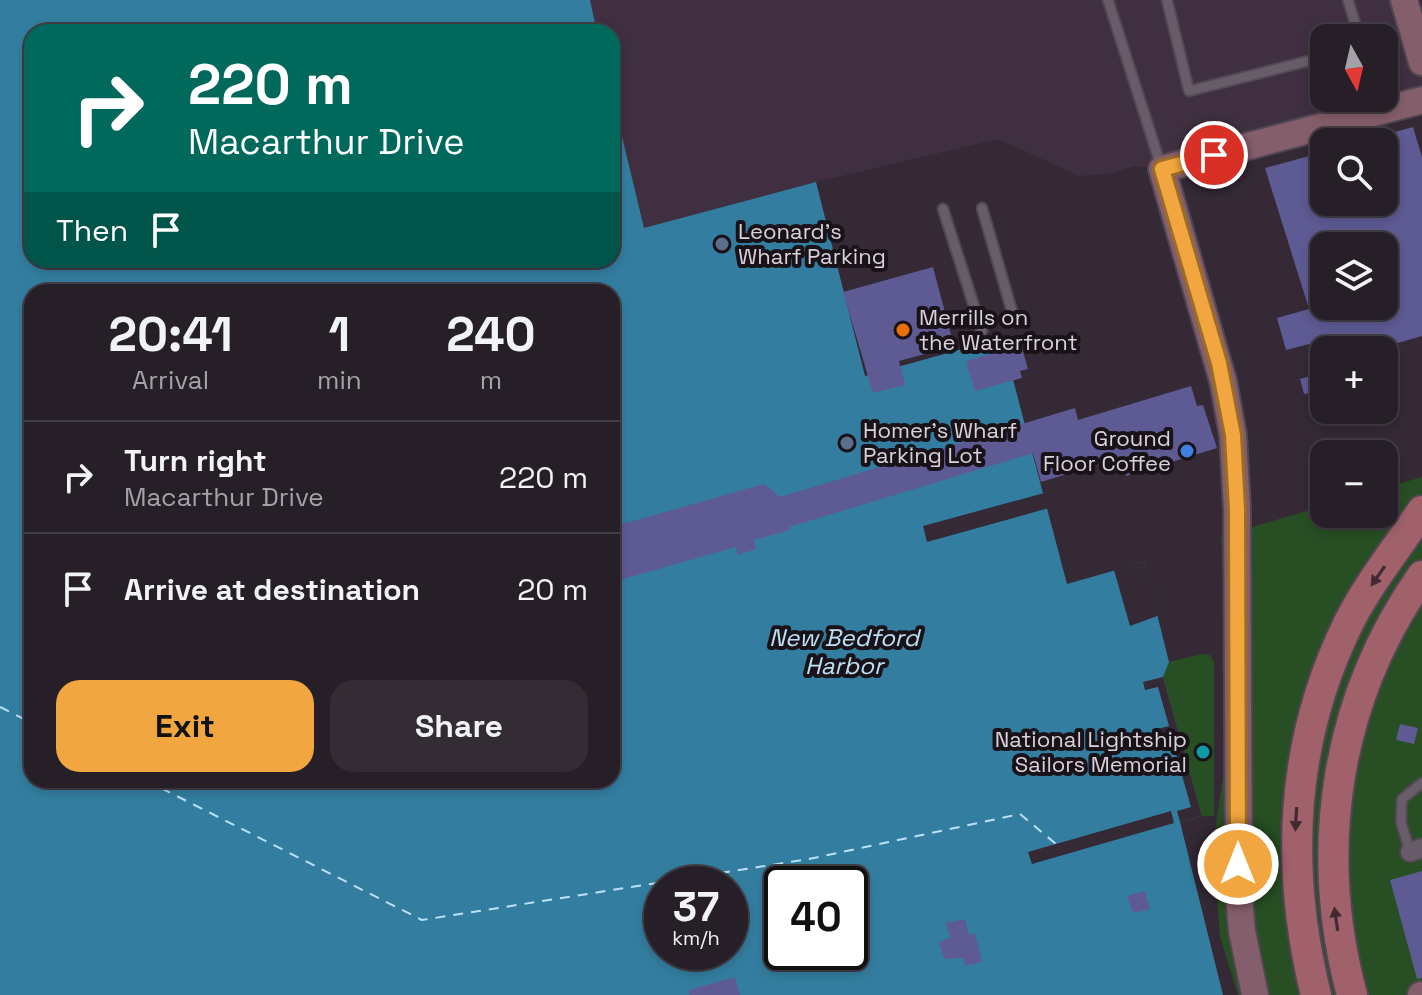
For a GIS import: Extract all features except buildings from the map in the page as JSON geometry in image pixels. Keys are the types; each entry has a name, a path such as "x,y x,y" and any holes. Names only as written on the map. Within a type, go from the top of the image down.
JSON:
{"main road":[{"path":"1316,995 1301,924 1296,873 1296,810 1306,744 1324,684 1349,623 1422,511"},
{"path":"1352,995 1335,915 1332,851 1336,789 1351,723 1375,655 1422,576"}],"street":[{"path":"1404,0 1422,62"},
{"path":"1255,995 1239,896 1237,509 1233,435 1223,381 1162,169 1422,100"}],"lane":[{"path":"1108,0 1162,169"},
{"path":"1167,0 1189,91 1310,61"},
{"path":"1348,0 1355,24"},
{"path":"982,208 1014,318"},
{"path":"943,209 982,331"},
{"path":"1416,850 1400,810 1402,799 1422,783"}],"shaded area":[{"path":"590,0 1404,0 1422,62 1422,100 1398,106 1398,24 1310,24 1310,112 1377,112 1162,169 1134,166 1114,173 1079,176 998,139 817,182 620,288 620,284 417,284 547,268 620,268 620,247 640,215 620,129 620,24 595,24"}],"green space":[{"path":"1422,477 1422,995 1238,995 1220,937 1213,845 1226,756 1229,670 1221,536 1310,510 1310,528 1398,528 1398,484"},
{"path":"1201,654 1210,655 1214,662 1214,816 1202,816 1163,677 1169,662"}],"water":[{"name":"New Bedford Harbor","path":"0,0 590,0 595,24 24,24 24,268 620,268 620,128 644,228 816,182 865,376 1002,338 1067,584 1144,562 1169,662 1163,677 1202,816 1180,822 1223,995 0,995"}],"pier":[{"path":"1044,493 1049,508 927,542 923,526"},
{"path":"1144,562 1160,615 1130,626 1114,570"},
{"path":"1163,677 1202,816 1180,822 1177,811 1191,807 1171,737 1158,741 1154,730 1169,726 1158,687 1145,690 1143,682"},
{"path":"1171,811 1174,823 1032,864 1028,852"}],"ferry route":[{"path":"0,707 24,719"},
{"path":"161,788 422,920 809,859 1020,814 1056,844"}],"place":[{"name":"Leonard's Wharf Parking","path":"722,244"},
{"name":"Merrills on the Waterfront","path":"903,330"},
{"name":"Homer's Wharf Parking Lot","path":"847,443"},
{"name":"Ground Floor Coffee","path":"1187,451"},
{"name":"National Lightship Sailors Memorial","path":"1203,752"}],"route":[{"path":"1214,155 1162,169 1219,363 1233,435 1237,509 1238,864"}]}
